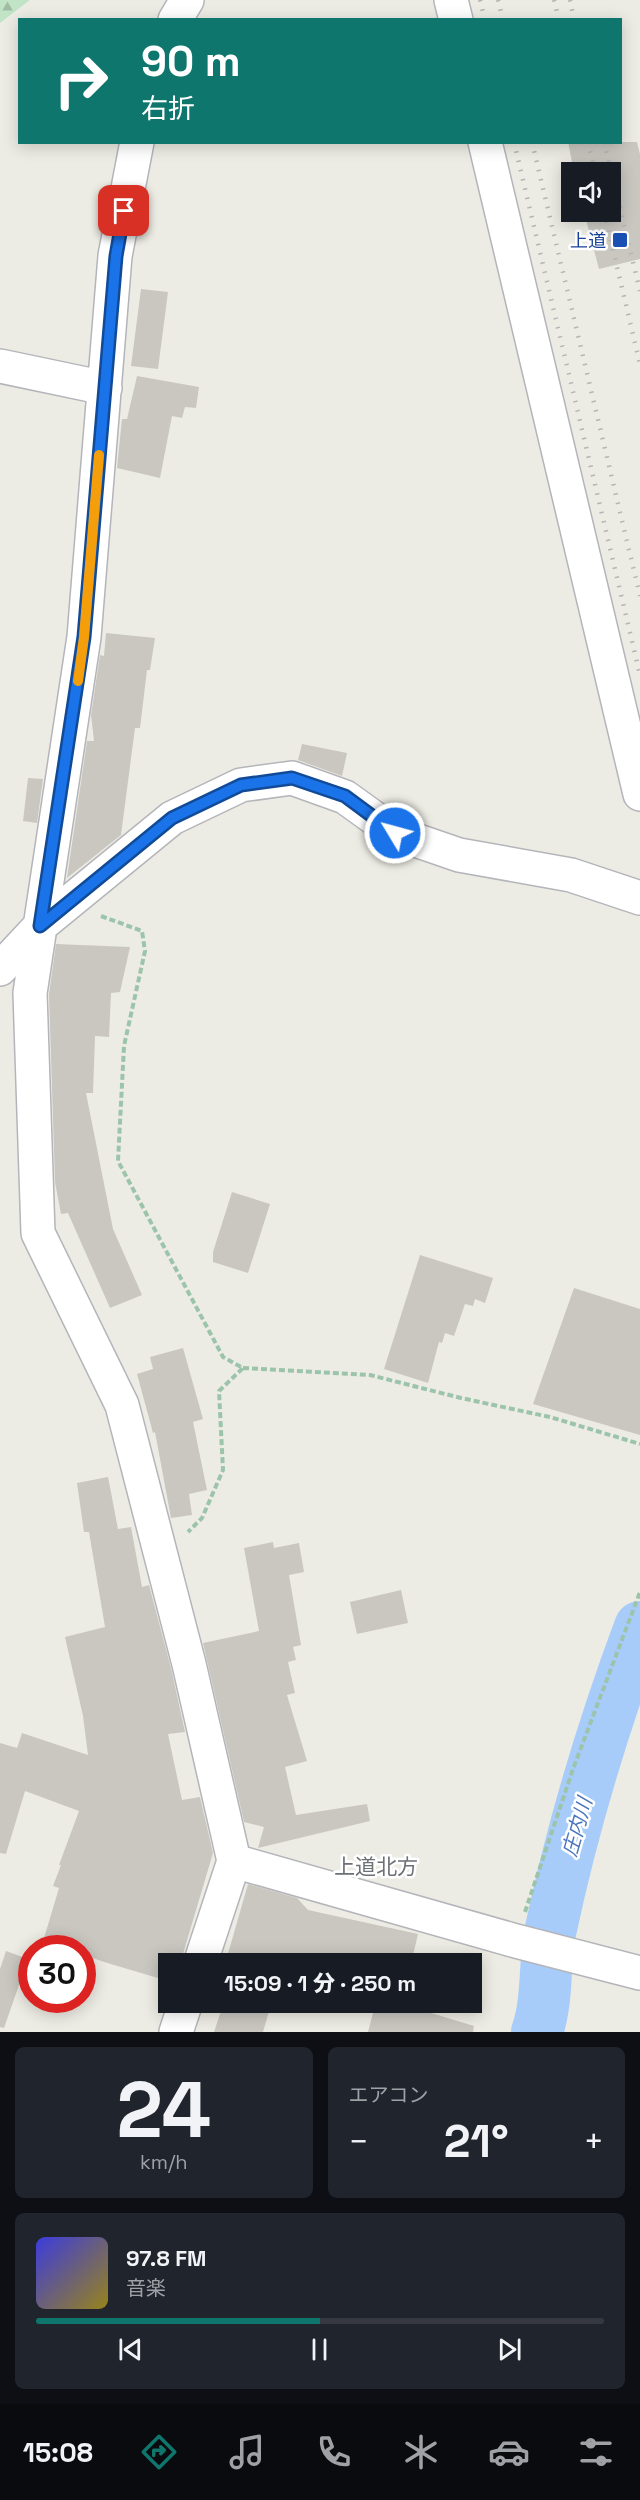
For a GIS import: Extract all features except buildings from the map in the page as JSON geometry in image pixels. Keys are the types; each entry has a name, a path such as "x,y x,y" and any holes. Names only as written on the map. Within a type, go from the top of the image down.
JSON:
{"street":[{"path":"176,18 187,0"},
{"path":"451,0 456,18"},
{"path":"136,144 116,256 84,637 30,993 38,1233 122,1405 189,1664 234,1861 204,1953"},
{"path":"485,144 640,794"},
{"path":"0,366 105,388"},
{"path":"0,969 40,926 172,818 241,785 292,778 345,796 395,833 437,848 459,855 571,876 640,898"},
{"path":"234,1861 516,1941 640,1973"},
{"path":"176,2032 182,2013"}],"path":[{"path":"67,903 142,931 145,951 124,1046 118,1161 224,1357 243,1368 370,1375 550,1417 640,1444"},
{"path":"162,1558 202,1518 223,1470 219,1391 243,1368"},
{"path":"516,1941 573,1769 640,1592"}],"green space":[{"path":"0,0 30,0 0,23"}],"waterway":[{"name":"庄内川","path":"537,2032 543,2008 550,1933 568,1855 601,1740 640,1627"}],"railway":[{"path":"480,0 484,18"},
{"path":"498,0 502,18"},
{"path":"554,0 558,18"},
{"path":"570,0 574,18"},
{"path":"514,144 640,675"},
{"path":"532,144 640,596"},
{"path":"588,144 593,162"},
{"path":"604,144 640,291"},
{"path":"606,222 640,364"}],"slow traffic":[{"path":"78,681 84,637 99,455"}],"place":[{"name":"上道","path":"620,240"}],"district":[{"name":"上道北方","path":"376,1866"}],"route":[{"path":"124,211 116,256 84,637 40,926 172,818 241,785 292,778 345,796 395,833"}]}
